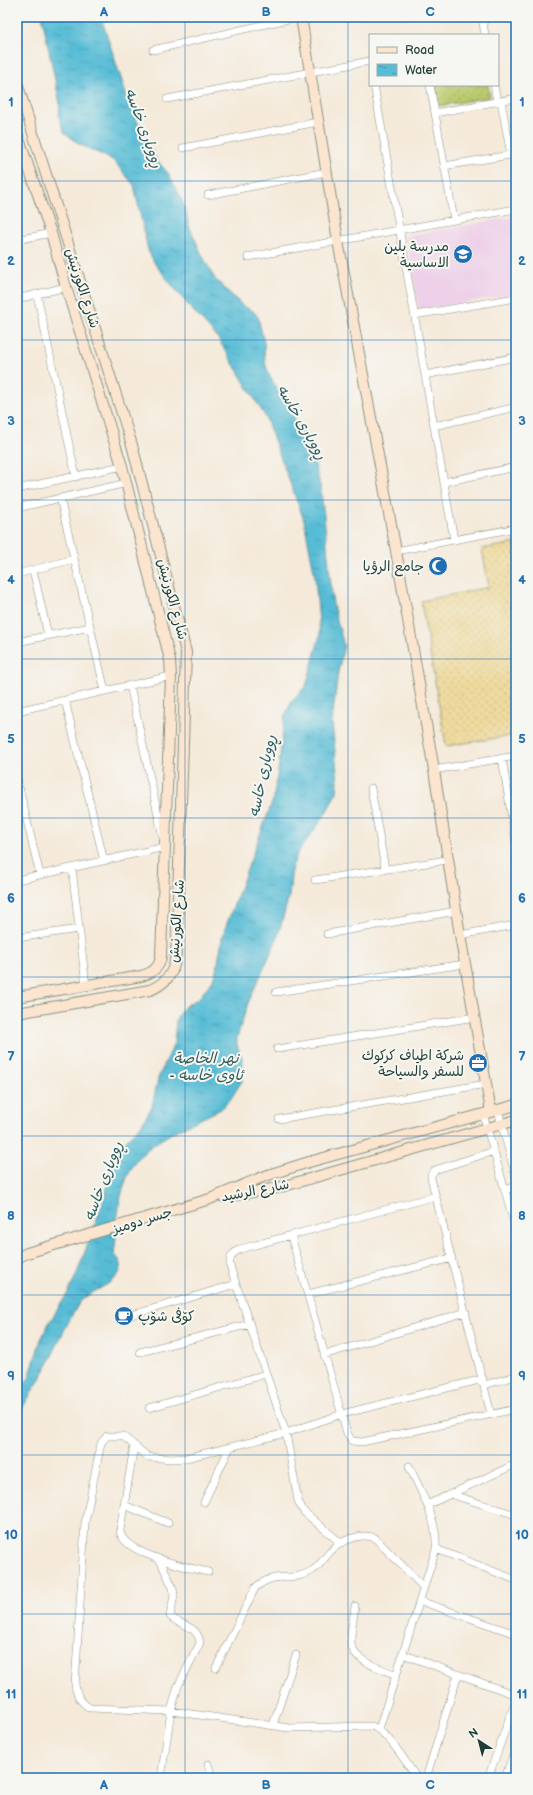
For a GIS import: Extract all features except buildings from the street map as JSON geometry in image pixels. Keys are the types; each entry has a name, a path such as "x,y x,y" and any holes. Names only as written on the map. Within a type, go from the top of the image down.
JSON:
{"main road":[{"path":"301,17 338,241 396,551 434,770 447,860 491,1112"},
{"name":"شارع الكورنيش","path":"17,83 132,444 186,652 178,926 176,952 172,971 166,981 160,986 150,990 17,1013"},
{"name":"شارع الكورنيش","path":"17,132 51,233 66,287 127,483 170,660 171,676 161,956 159,965 154,971 141,976 17,997"},
{"path":"89,361 104,356"},
{"path":"158,608 174,604"},
{"name":"شارع الرشيد","path":"210,1199 265,1176 516,1105"},
{"name":"شارع الرشيد","path":"210,1199 277,1188 516,1120"},
{"name":"جسر دوميز","path":"17,1258 22,1253 65,1243 210,1199"}],"street":[{"path":"153,50 297,17"},
{"path":"482,17 485,34"},
{"path":"167,99 369,61"},
{"path":"374,86 454,540"},
{"path":"430,86 454,220"},
{"path":"444,166 514,154 494,86"},
{"path":"435,113 516,98"},
{"path":"182,148 318,122"},
{"path":"208,194 326,172"},
{"path":"248,256 516,209"},
{"path":"17,240 51,233"},
{"path":"17,299 66,287"},
{"path":"37,294 76,477"},
{"path":"415,315 516,298"},
{"path":"425,375 516,357"},
{"path":"434,426 516,407"},
{"path":"17,489 122,466"},
{"path":"444,482 516,467"},
{"path":"17,508 127,483"},
{"path":"60,498 105,691"},
{"path":"396,551 516,528"},
{"path":"17,574 74,559"},
{"path":"33,570 48,635"},
{"path":"17,642 90,627"},
{"path":"17,710 171,676"},
{"path":"17,880 165,847 130,685"},
{"path":"65,700 104,861"},
{"path":"434,770 516,756"},
{"path":"502,758 514,813 516,843"},
{"path":"17,779 40,875"},
{"path":"371,788 386,869"},
{"path":"315,880 447,860"},
{"path":"72,868 86,986"},
{"path":"327,934 456,912"},
{"path":"460,935 516,925"},
{"path":"17,938 79,929"},
{"path":"276,992 465,964"},
{"path":"277,1049 475,1017"},
{"path":"279,1119 486,1084"},
{"path":"491,1112 502,1124 516,1177"},
{"path":"491,1112 487,1128 516,1229"},
{"path":"491,1414 431,1175 435,1170 494,1151"},
{"path":"505,1190 516,1186"},
{"path":"341,1543 304,1512 298,1501 286,1433 229,1263 234,1252 436,1196"},
{"path":"291,1236 349,1438 357,1443 516,1409"},
{"path":"308,1294 452,1258"},
{"path":"125,1317 236,1284"},
{"path":"324,1355 466,1312"},
{"path":"140,1352 250,1324"},
{"path":"149,1408 266,1374"},
{"path":"417,1778 379,1729 372,1726 364,1725 310,1729 289,1728 171,1711 90,1708 82,1703 77,1694 75,1685 84,1523 101,1442 108,1436 123,1436 148,1457 172,1459 186,1458 286,1433 342,1414 516,1376"},
{"path":"134,1446 120,1530 121,1538 127,1543 160,1560 208,1572"},
{"path":"204,1502 230,1447"},
{"path":"426,1505 516,1464"},
{"path":"379,1729 436,1549 436,1536 426,1505 409,1466"},
{"path":"450,1494 516,1515"},
{"path":"124,1505 168,1523"},
{"path":"216,1668 255,1588 263,1581 272,1577 293,1577 304,1575 314,1570 330,1552 341,1543 362,1535 375,1538 424,1588"},
{"path":"436,1549 516,1580"},
{"path":"160,1560 173,1588 174,1595 170,1616 189,1626 199,1639 198,1647 178,1686 171,1711 161,1778"},
{"path":"420,1601 516,1634"},
{"path":"355,1606 351,1643 354,1652 360,1658 396,1675"},
{"path":"402,1654 516,1695"},
{"path":"273,1725 296,1655"},
{"path":"426,1778 458,1674"},
{"path":"488,1778 516,1700"},
{"path":"505,1778 516,1747"},
{"path":"208,1764 212,1778"}],"shaded area":[{"name":"مدرسة بلين الاساسية","path":"516,216 516,294 419,310 406,236"}],"green space":[{"path":"435,86 488,86 490,97 439,106"}],"sand":[{"path":"516,543 516,735 446,746 421,601 489,587 482,549"}],"water":[{"name":"نهر الخاصة - ئاوی خاسە","path":"42,17 101,17 130,106 157,161 168,173 181,198 189,226 202,255 215,279 243,306 253,311 258,317 264,343 265,362 269,375 306,438 320,485 333,605 344,646 338,672 332,722 338,782 337,792 323,818 298,852 292,867 289,896 277,939 248,1003 237,1038 237,1045 243,1060 242,1081 230,1100 221,1109 164,1138 144,1152 136,1161 125,1183 118,1213 114,1253 121,1263 120,1271 112,1281 82,1300 78,1305 45,1370 17,1418 17,1394 29,1378 41,1339 69,1291 78,1271 105,1196 114,1156 119,1147 141,1125 152,1107 158,1078 174,1044 176,1020 178,1015 185,1006 199,998 213,979 217,968 223,934 273,800 285,715 292,701 306,686 320,635 315,577 304,520 265,416 217,337 188,305 155,264 148,250 134,185 113,160 79,144 64,132 59,117 60,104"}],"place":[{"name":"مدرسة بلين الاساسية","path":"463,254"},
{"name":"جامع الرؤيا","path":"438,566"},
{"name":"شركة اطياف كركوك للسفر والسياحة","path":"478,1063"},
{"name":"کۆفی شۆپ","path":"124,1316"}],"water label":[{"name":"ڕووباری خاسە","path":"144,128"},
{"name":"ڕووباری خاسە","path":"302,422"},
{"name":"ڕووباری خاسە","path":"262,776"},
{"name":"ڕووباری خاسە","path":"103,1181"}]}
